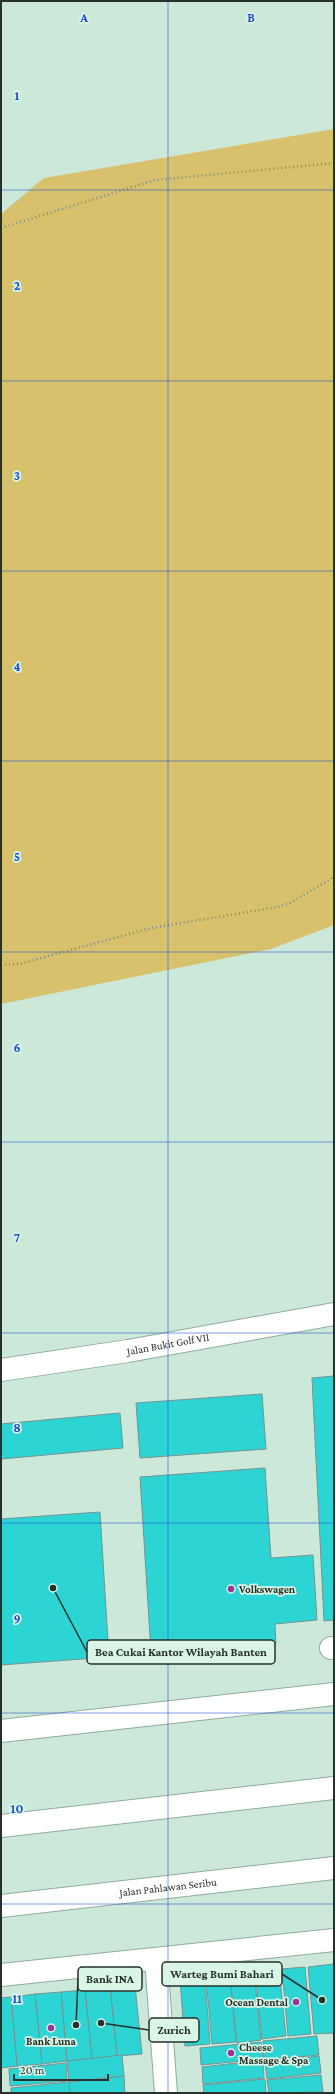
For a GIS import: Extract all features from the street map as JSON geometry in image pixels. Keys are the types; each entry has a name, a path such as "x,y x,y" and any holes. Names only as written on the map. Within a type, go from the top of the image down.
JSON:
{"main road":[{"name":"Jalan Bukit Golf VII","path":"1,1370 128,1351 334,1314"},
{"path":"1,1731 334,1694"},
{"path":"1,1826 334,1788"},
{"name":"Jalan Pahlawan Seribu","path":"1,1906 334,1868"},
{"path":"1,1975 334,1940"},
{"path":"156,1958 166,2093"}],"path":[{"path":"1,228 155,180 334,163"},
{"path":"1,965 19,964 151,928 278,907 290,903 334,876"}],"shaded area":[{"path":"334,129 334,925 271,949 1,1004 1,214 44,178"}],"building":[{"path":"334,1376 334,1620 324,1621 312,1378"},
{"path":"262,1394 266,1449 140,1458 136,1403"},
{"path":"120,1413 123,1448 1,1459 1,1424"},
{"name":"Volkswagen","path":"265,1468 271,1558 313,1555 317,1620 275,1624 276,1643 151,1652 140,1477"},
{"path":"100,1512 109,1657 1,1665 1,1519"},
{"path":"334,1964 334,2033 314,2034 308,1967"},
{"name":"Ocean Dental","path":"305,1967 311,2034 288,2036 282,1969"},
{"path":"279,1970 286,2036 262,2039 255,1972"},
{"path":"254,1972 261,2040 237,2043 230,1975"},
{"path":"230,1975 236,2042 212,2044 206,1977"},
{"path":"205,1978 210,2044 185,2046 180,1980"},
{"path":"135,1985 142,2054 117,2056 110,1987"},
{"path":"110,1987 117,2056 92,2059 85,1990"},
{"path":"85,1990 92,2059 67,2061 61,1992"},
{"name":"Bank Luna","path":"61,1992 67,2061 42,2064 35,1994"},
{"path":"35,1994 42,2064 17,2066 11,1997"},
{"path":"11,1997 17,2066 1,2068 1,1998"},
{"path":"317,2036 319,2055 264,2060 263,2041"},
{"name":"Cheese Massage & Spa","path":"261,2042 263,2059 201,2065 200,2048"},
{"path":"122,2055 124,2076 69,2082 67,2061"},
{"path":"319,2056 321,2073 267,2079 265,2062"},
{"path":"263,2060 264,2078 203,2084 202,2067"},
{"path":"66,2063 67,2081 10,2086 9,2069"},
{"path":"321,2075 323,2092 269,2093 267,2080"},
{"path":"124,2076 125,2093 70,2093 69,2082"},
{"path":"265,2079 266,2093 204,2093 203,2085"},
{"path":"69,2082 70,2093 11,2093 11,2088"}],"place":[{"name":"Bea Cukai Kantor Wilayah Banten","path":"53,1588"},
{"name":"Volkswagen","path":"231,1589"},
{"name":"Warteg Bumi Bahari","path":"322,2000"},
{"name":"Ocean Dental","path":"296,2002"},
{"name":"Zurich","path":"101,2023"},
{"name":"Bank INA","path":"76,2025"},
{"name":"Bank Luna","path":"51,2028"},
{"name":"Cheese Massage & Spa","path":"231,2053"}]}
